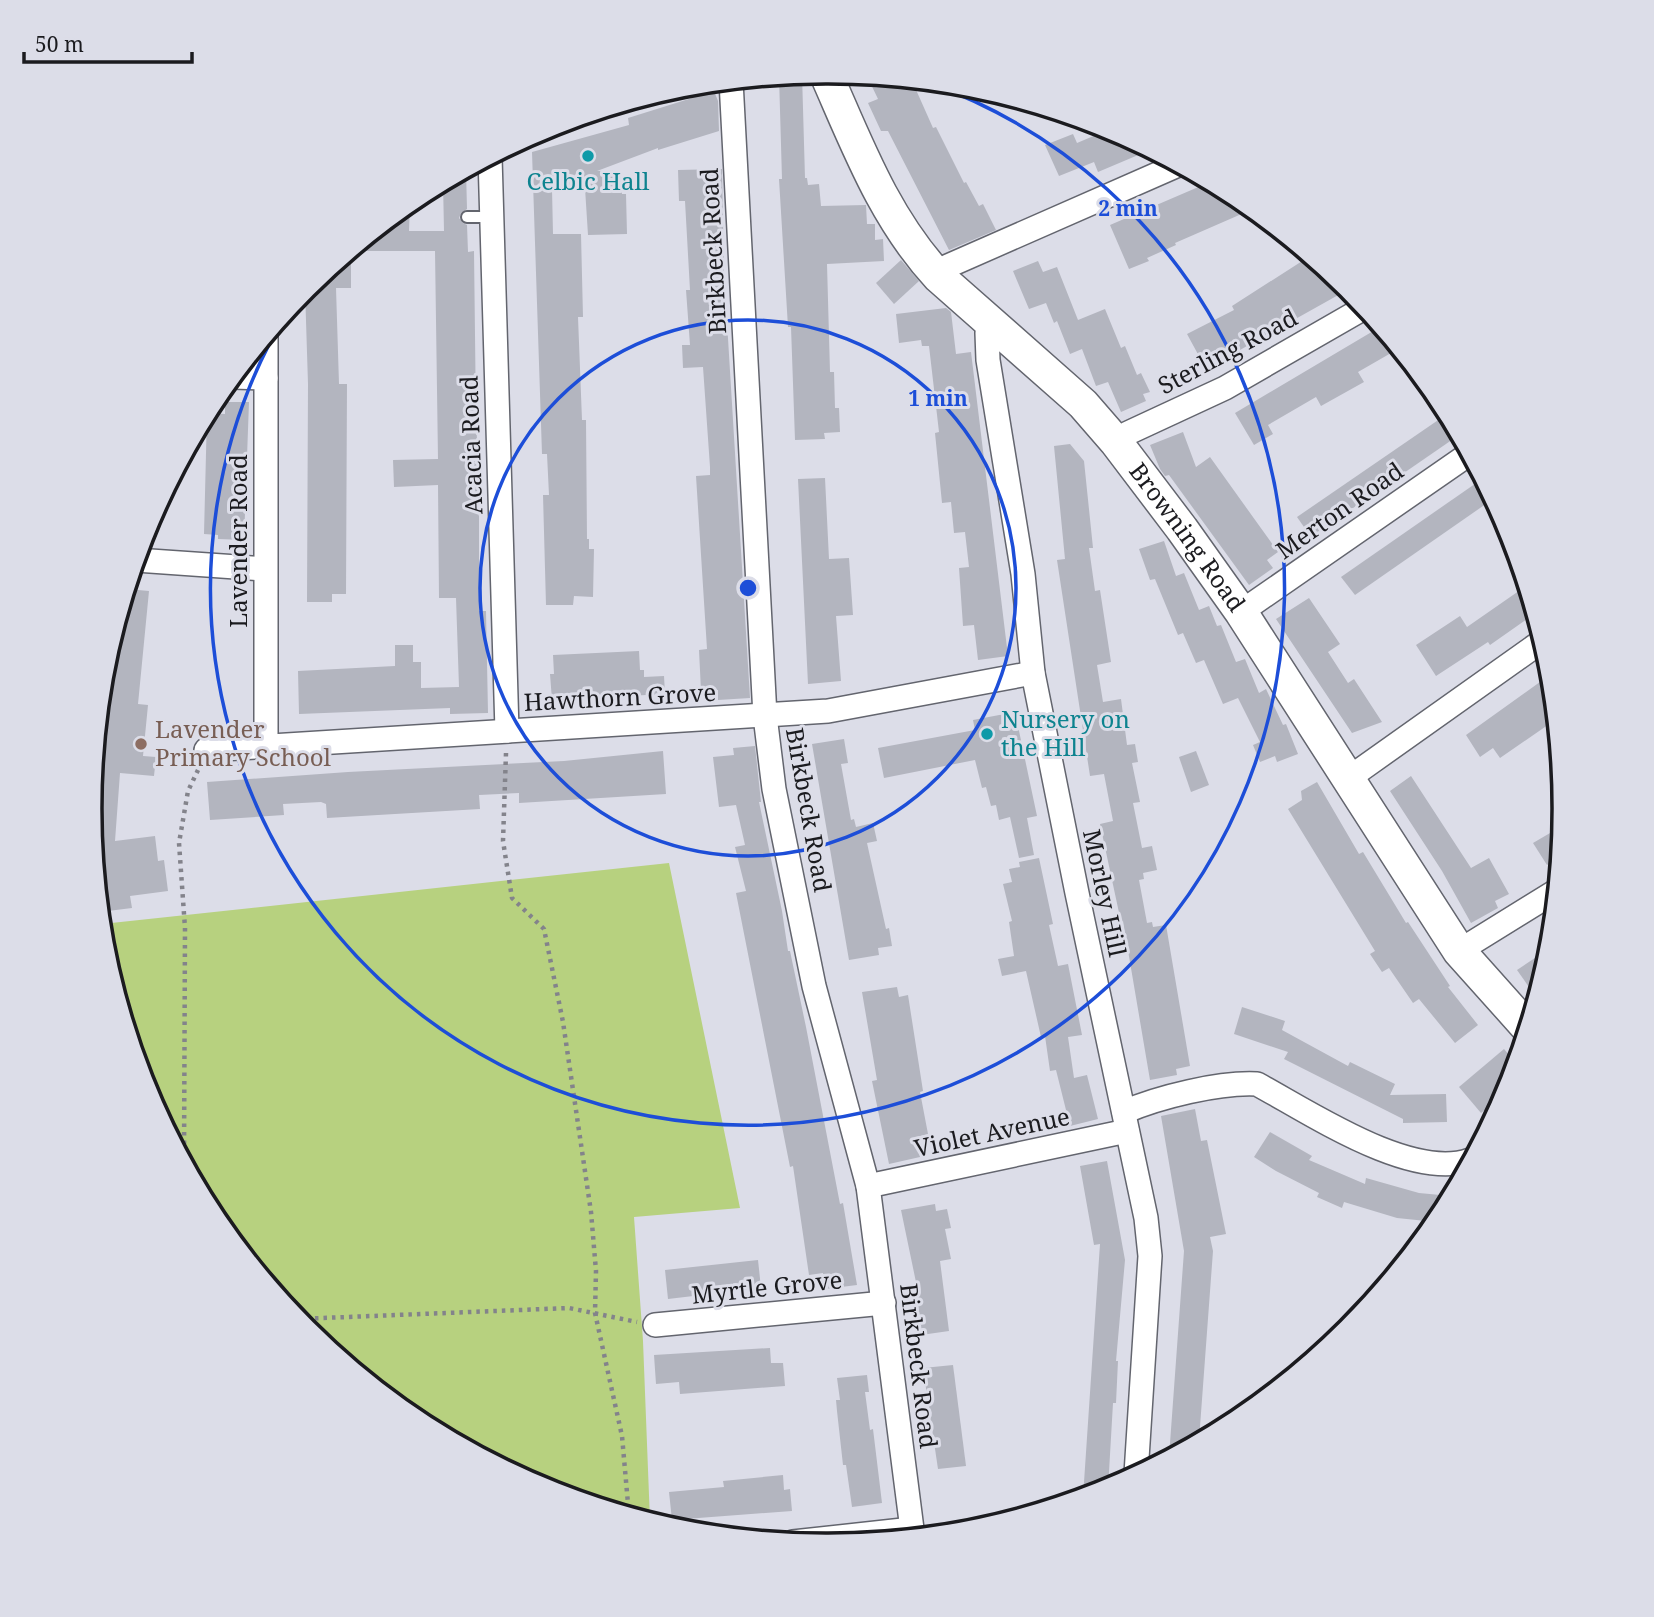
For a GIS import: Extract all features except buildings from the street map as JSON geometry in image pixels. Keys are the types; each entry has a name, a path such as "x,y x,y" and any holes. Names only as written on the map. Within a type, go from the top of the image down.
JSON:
{"street":[{"name":"Browning Road","path":"830,84 881,197 917,254 939,277 1083,404 1116,442 1241,612 1459,951 1520,1019"},
{"name":"Birkbeck Road","path":"731,90 765,716 774,789 814,986 868,1186 912,1528"},
{"name":"Acacia Road","path":"490,168 507,731"},
{"path":"939,277 948,266 1167,170"},
{"name":"Sterling Road","path":"1116,442 1128,433 1225,388 1355,313"},
{"name":"Morley Hill","path":"991,323 987,334 988,360 1023,574 1033,673 1146,1218 1150,1256 1137,1463"},
{"name":"Lavender Road","path":"266,350 266,745"},
{"path":"245,377 266,378"},
{"name":"Merton Road","path":"1241,612 1461,459"},
{"path":"147,561 265,569"},
{"path":"1349,778 1533,647"},
{"name":"Hawthorn Grove","path":"206,750 828,711 1033,673"},
{"path":"1459,951 1546,897"},
{"name":"Violet Avenue","path":"868,1186 1125,1122 1148,1102 1239,1083 1257,1084 1359,1139 1398,1156 1429,1164 1459,1161"},
{"name":"Myrtle Grove","path":"655,1325 884,1303"}],"lane":[{"path":"467,217 491,217"}],"path":[{"path":"507,731 503,841 512,898 544,929 563,1022 591,1212 596,1271 595,1313 622,1436 628,1505"},
{"path":"184,1142 185,928 179,843 188,791 206,750"},
{"path":"313,1319 569,1308 655,1325"}],"green space":[{"path":"669,863 740,1208 634,1217 643,1341 650,1510 594,1495 550,1478 465,1436 424,1411 349,1353 282,1286 252,1250 225,1211 177,1129 141,1041 127,996 112,923"}],"place":[{"name":"Celbic Hall","path":"588,156"},
{"name":"Nursery on the Hill","path":"987,734"},
{"name":"Lavender Primary School","path":"141,744"}]}
